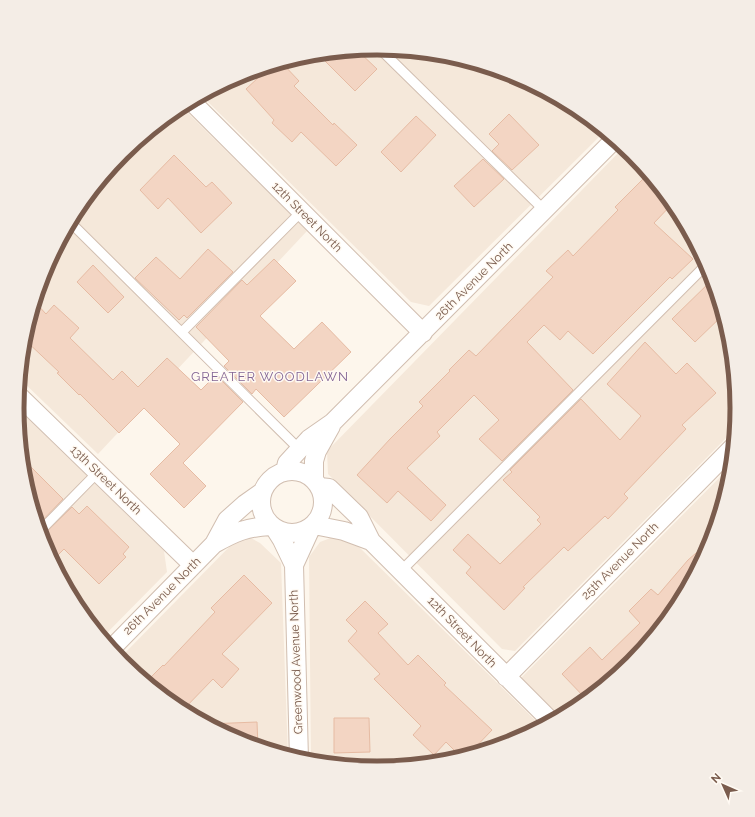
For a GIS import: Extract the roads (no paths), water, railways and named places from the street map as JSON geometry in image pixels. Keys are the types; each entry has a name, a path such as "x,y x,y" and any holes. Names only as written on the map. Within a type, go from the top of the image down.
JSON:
{"street":[{"name":"12th Street North","path":"195,106 423,333"},
{"name":"26th Avenue North","path":"332,423 611,143"},
{"name":"13th Street North","path":"24,401 193,565"},
{"path":"285,472 287,463 299,449 314,435 332,423"},
{"path":"332,423 317,451 314,461 317,483 323,497 324,507 320,517 306,531 295,534 285,533 273,527 267,522 262,513 260,502 262,492 267,483 275,476 285,472 295,471 305,473 317,483 329,488 359,517 372,541"},
{"name":"25th Avenue North","path":"506,677 728,452"},
{"path":"214,544 227,520 245,504 262,492"},
{"path":"312,526 344,531 372,541"},
{"path":"294,565 312,526"},
{"path":"214,544 235,532 257,527 273,527"},
{"path":"273,527 282,540 294,565"},
{"name":"12th Street North","path":"372,541 548,718"},
{"name":"26th Avenue North","path":"114,644 214,544"},
{"name":"Greenwood Avenue North","path":"294,565 299,753"}],"lane":[{"path":"387,55 544,210"},
{"path":"182,332 301,212"},
{"path":"75,226 299,449"},
{"path":"402,570 702,269"},
{"path":"45,526 98,472"}],"district":[{"name":"GREATER WOODLAWN","path":"270,376"}]}
